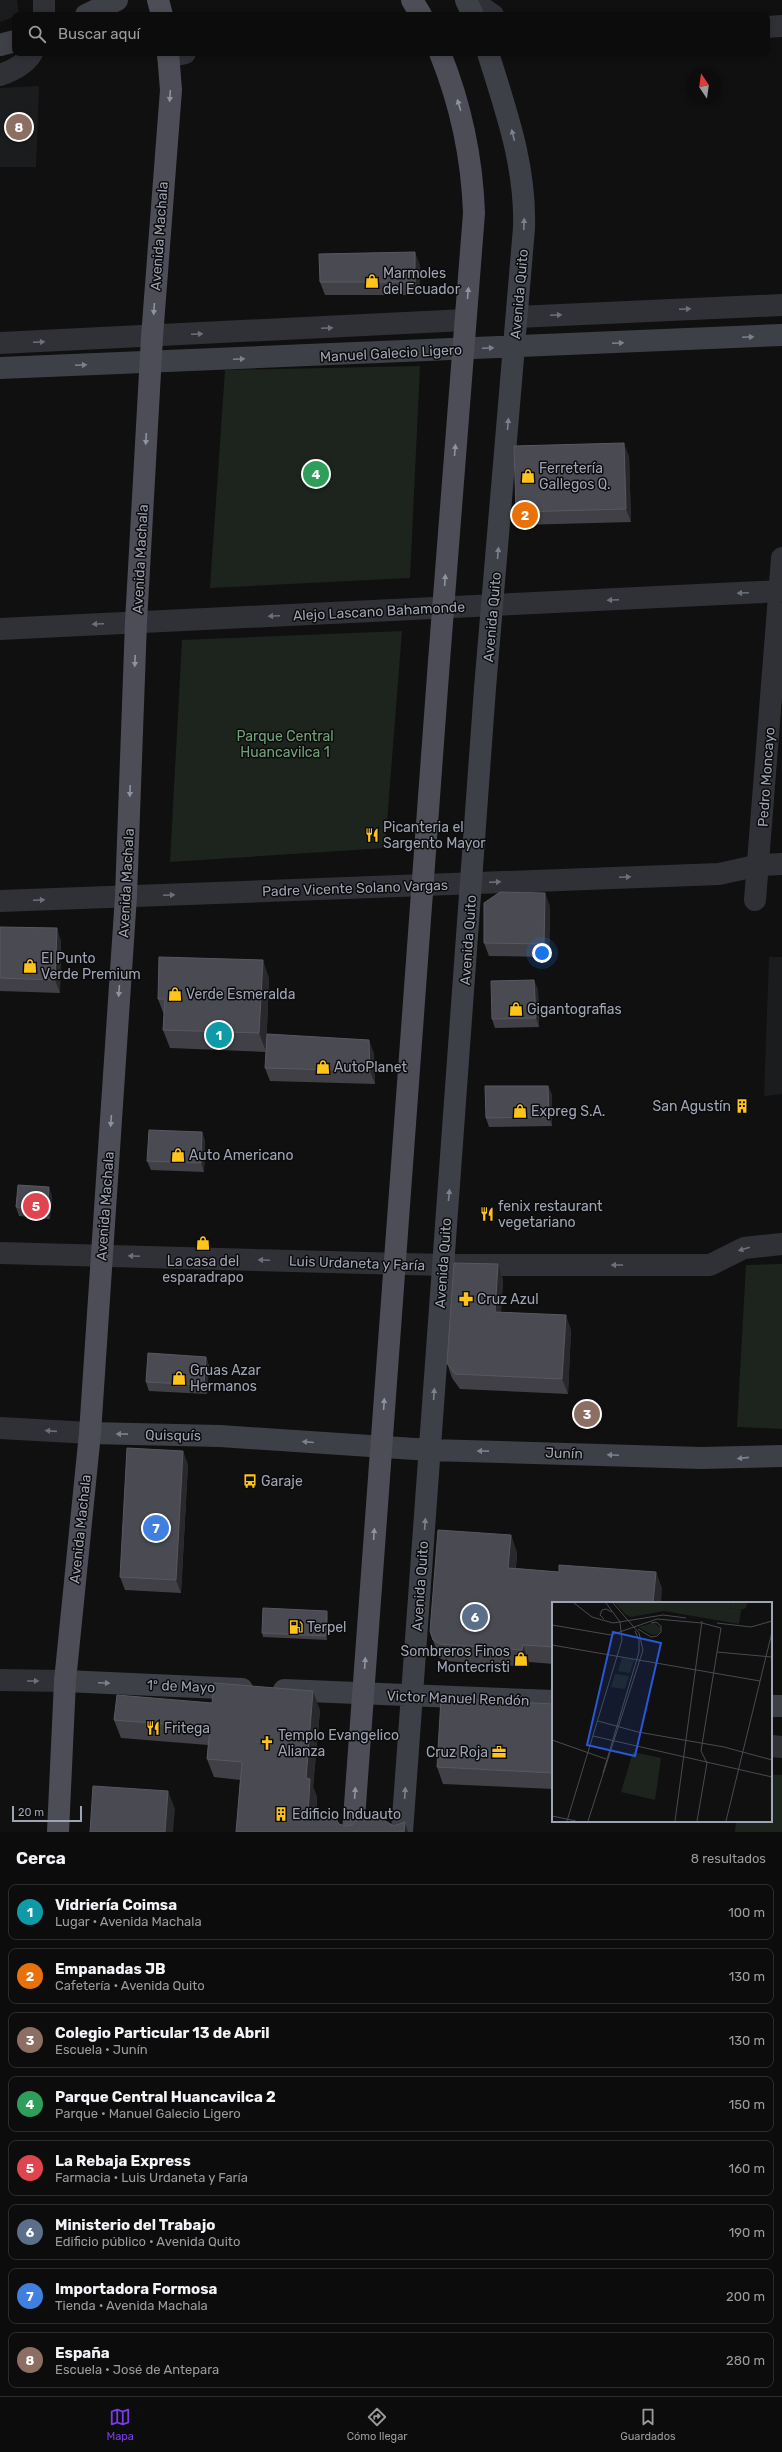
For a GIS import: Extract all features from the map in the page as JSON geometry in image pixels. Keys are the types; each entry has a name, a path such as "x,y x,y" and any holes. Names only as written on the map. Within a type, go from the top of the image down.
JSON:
{"main road":[{"path":"92,12 117,0"},
{"path":"158,0 161,12"},
{"path":"412,0 419,12"},
{"path":"466,0 472,12"},
{"path":"0,46 12,43"},
{"name":"Avenida Machala","path":"58,1832 66,1680 90,1433 126,896 136,622 152,337 174,56"},
{"path":"353,1832 443,608 474,213 473,180 460,111 441,56"},
{"name":"Avenida Quito","path":"402,1832 485,688 524,228 525,203 522,173 507,109 489,56"},
{"name":"Manuel Galecio Ligero","path":"0,368 782,335"},
{"name":"Quisquís","path":"90,1433 220,1436 347,1446"},
{"name":"Junín","path":"347,1446 701,1458 782,1456"},
{"name":"1º de Mayo","path":"66,1680 363,1694"},
{"name":"Victor Manuel Rendón","path":"363,1694 552,1701"}],"street":[{"path":"44,0 44,12"},
{"path":"471,0 489,12"},
{"path":"770,27 782,26"},
{"path":"0,75 28,60 30,56"},
{"path":"517,316 782,304"},
{"name":"Manuel Galecio Ligero","path":"0,344 466,320"},
{"name":"Pedro Moncayo","path":"755,900 760,865 782,558"},
{"name":"Alejo Lascano Bahamonde","path":"0,629 780,591"},
{"name":"Padre Vicente Solano Vargas","path":"0,901 719,874 760,865 782,864"},
{"name":"Luis Urdaneta y Faría","path":"0,1253 443,1265 710,1265 744,1248 782,1244"},
{"name":"Quisquís","path":"0,1428 90,1433"},
{"name":"1º de Mayo","path":"0,1680 66,1680"}],"shaded area":[{"path":"0,0 17,0 19,12 12,12 12,18 0,22"},
{"path":"39,86 36,167 0,167 0,88"},
{"path":"769,957 782,957 782,1094 764,1096"}],"green space":[{"path":"420,366 410,578 210,588 225,370"},
{"name":"Parque Central Huancavilca 1","path":"402,631 385,848 170,862 182,640"},
{"path":"782,1264 782,1429 737,1427 746,1265"},
{"path":"772,1775 782,1775 782,1832 735,1832 736,1822 772,1822"}],"building":[{"path":"415,252 415,282 320,282 319,254"},
{"path":"624,443 626,509 516,512 514,446"},
{"path":"500,892 545,893 544,944 484,943 484,903"},
{"name":"El Punto Verde Premium","path":"0,927 57,928 55,980 0,978"},
{"path":"159,957 263,960 259,1033 163,1030 165,999 158,999"},
{"name":"Gigantografias","path":"534,980 536,1018 492,1019 491,981"},
{"path":"267,1034 369,1040 370,1071 265,1068"},
{"name":"Expreg S.A.","path":"485,1086 548,1086 549,1117 486,1118"},
{"name":"Auto Americano","path":"149,1130 202,1132 201,1163 147,1161"},
{"path":"18,1185 49,1187 47,1210 16,1207"},
{"path":"454,1263 498,1264 495,1312 566,1315 562,1379 455,1374 447,1363"},
{"name":"Gruas Azar Hermanos","path":"148,1353 206,1357 204,1385 146,1382"},
{"path":"127,1448 183,1451 176,1580 120,1577"},
{"path":"438,1530 511,1535 508,1568 559,1572 559,1565 656,1572 653,1602 552,1602 552,1647 523,1645 522,1650 440,1644 433,1640 430,1631"},
{"name":"Terpel","path":"263,1608 327,1611 326,1636 262,1633"},
{"path":"214,1683 313,1691 306,1778 310,1779 308,1815 335,1817 339,1824 345,1826 352,1825 358,1818 384,1820 394,1826 405,1822 404,1832 236,1832 242,1762 207,1759 210,1728 114,1720 117,1695 212,1703"},
{"name":"Cruz Roja","path":"441,1698 552,1704 552,1773 437,1767"},
{"path":"93,1786 168,1791 165,1832 90,1832"}],"place":[{"name":"España","path":"19,127"},
{"name":"Marmoles del Ecuador","path":"372,281"},
{"name":"Parque Central Huancavilca 2","path":"316,474"},
{"name":"Ferretería Gallegos Q.","path":"528,476"},
{"name":"Empanadas JB","path":"525,515"},
{"name":"Picanteria el Sargento Mayor","path":"372,835"},
{"name":"El Punto Verde Premium","path":"30,966"},
{"name":"Verde Esmeralda","path":"175,994"},
{"name":"Gigantografias","path":"516,1009"},
{"name":"Vidriería Coimsa","path":"219,1035"},
{"name":"AutoPlanet","path":"323,1067"},
{"name":"San Agustín","path":"742,1106"},
{"name":"Expreg S.A.","path":"520,1111"},
{"name":"Auto Americano","path":"178,1155"},
{"name":"La Rebaja Express","path":"36,1206"},
{"name":"fenix restaurant vegetariano","path":"487,1214"},
{"name":"La casa del esparadrapo","path":"203,1243"},
{"name":"Cruz Azul","path":"466,1299"},
{"name":"Gruas Azar Hermanos","path":"179,1378"},
{"name":"Colegio Particular 13 de Abril","path":"587,1414"},
{"name":"Garaje","path":"250,1481"},
{"name":"Importadora Formosa","path":"156,1528"},
{"name":"Ministerio del Trabajo","path":"475,1617"},
{"name":"Terpel","path":"296,1627"},
{"name":"Sombreros Finos Montecristi","path":"521,1659"},
{"name":"Fritega","path":"153,1728"},
{"name":"Templo Evangelico Alianza","path":"267,1743"},
{"name":"Cruz Roja","path":"499,1752"},
{"name":"Edificio Induauto","path":"281,1814"}]}
